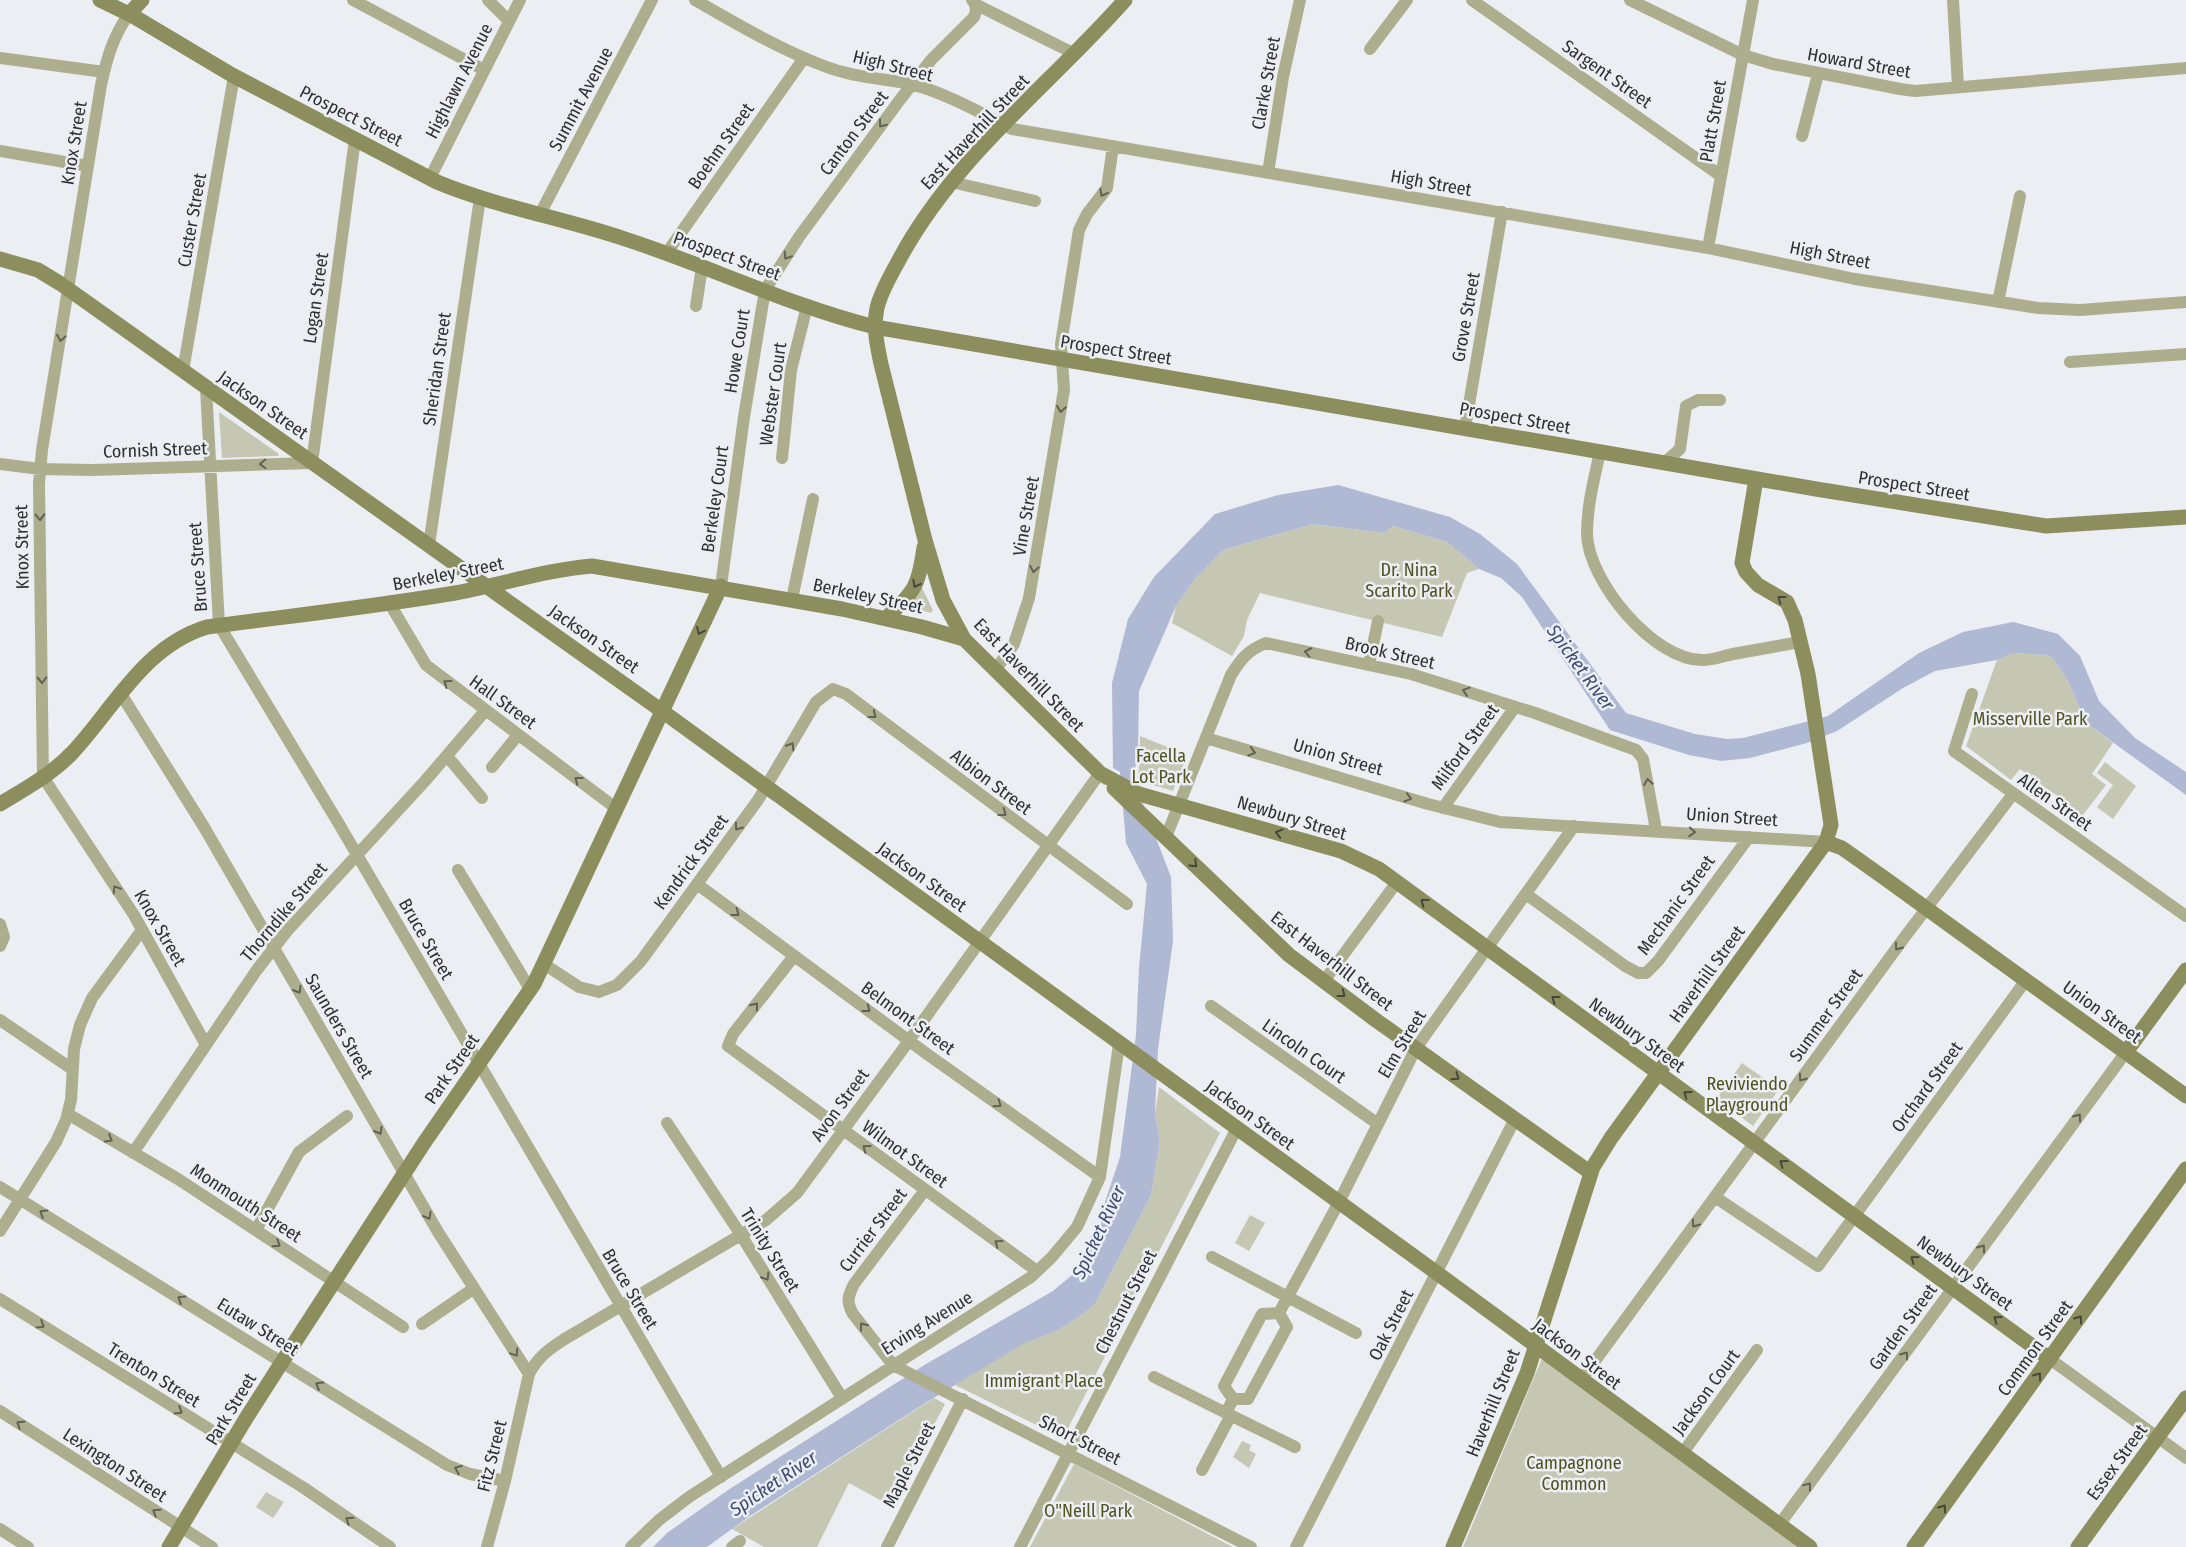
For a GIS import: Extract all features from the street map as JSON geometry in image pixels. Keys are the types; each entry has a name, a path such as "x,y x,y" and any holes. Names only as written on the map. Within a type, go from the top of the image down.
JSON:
{"main road":[{"name":"Prospect Street","path":"100,0 129,14 234,76 430,178 480,198 625,239 807,306 875,327 1756,479 2046,526 2186,517"},
{"path":"129,14 142,0"},
{"name":"East Haverhill Street","path":"1125,0 950,182 927,214 894,269 877,306 875,327 880,364 925,540 943,600 964,639 1277,945 1590,1173"},
{"name":"Jackson Street","path":"0,259 38,270 69,290 429,545 662,711 1339,1202 1810,1547"},
{"name":"Haverhill Street","path":"1453,1547 1527,1373 1590,1173 1611,1138 1826,842 1831,826 1819,745 1795,620 1787,602 1758,585 1746,572 1742,563 1756,479"},
{"path":"886,618 903,602 920,577 925,540"},
{"name":"Berkeley Street","path":"0,804 43,777 73,753 140,670 171,643 194,631 219,625 390,604 488,587 567,568 592,566 792,599 886,618 964,639"},
{"name":"Park Street","path":"169,1547 282,1362 404,1174 530,988 544,964 721,586"},
{"name":"Newbury Street","path":"1104,777 1139,794 1341,851 1366,861 1398,882 2050,1358"},
{"name":"Union Street","path":"1826,842 1842,848 2186,1096"},
{"path":"2126,1052 2186,970"},
{"name":"Common Street","path":"1914,1547 2186,1170"},
{"name":"Essex Street","path":"2078,1547 2186,1398"}],"street":[{"path":"353,0 484,70"},
{"path":"488,0 509,20"},
{"name":"Highlawn Avenue","path":"430,178 520,0"},
{"name":"Summit Avenue","path":"540,214 652,0"},
{"name":"High Street","path":"694,0 769,42 804,58 866,79 911,85 965,105 1012,128 1708,248 1855,279 1998,302 2064,310 2186,302"},
{"name":"Clarke Street","path":"1268,173 1283,77 1300,0"},
{"path":"1370,49 1407,0"},
{"name":"Sargent Street","path":"1472,0 1721,176"},
{"name":"Howard Street","path":"1630,0 1743,55 1818,74 1915,91 2186,68"},
{"name":"Platt Street","path":"1708,248 1753,0"},
{"path":"1953,0 1958,87"},
{"path":"973,2 1075,54"},
{"name":"Canton Street","path":"765,290 799,237 911,85 931,60 974,17 976,11 973,2"},
{"name":"Knox Street","path":"129,14 117,31 104,72 40,469 43,777 142,930 206,1044"},
{"path":"0,58 104,72"},
{"name":"Boehm Street","path":"666,254 804,58"},
{"path":"1802,136 1818,74"},
{"name":"Custer Street","path":"183,371 234,76"},
{"name":"Logan Street","path":"312,463 355,139"},
{"name":"Vine Street","path":"996,669 1014,644 1029,598 1064,390 1064,361 1061,344 1079,230 1087,214 1107,188 1113,146"},
{"path":"0,151 88,166"},
{"path":"950,182 1035,200"},
{"path":"1998,302 2020,196"},
{"name":"Sheridan Street","path":"429,545 480,198"},
{"name":"Grove Street","path":"1466,428 1502,212"},
{"path":"696,306 702,267"},
{"name":"Howe Court","path":"744,417 765,290"},
{"name":"Webster Court","path":"782,458 790,370 807,306"},
{"path":"2070,362 2186,354"},
{"name":"Bruce Street","path":"206,388 219,625 356,854 721,1477"},
{"path":"1664,463 1680,450 1686,406 1698,400 1720,400"},
{"name":"Berkeley Court","path":"721,586 744,417"},
{"path":"1600,452 1589,504 1587,535 1593,564 1611,593 1641,630 1663,647 1680,656 1703,660 1800,642"},
{"name":"Cornish Street","path":"0,464 40,469 93,470 312,463"},
{"path":"792,599 813,499"},
{"name":"Hall Street","path":"390,604 426,665 617,809"},
{"path":"1368,665 1378,621"},
{"name":"Brook Street","path":"1163,834 1232,674 1243,656 1253,648 1266,644 1411,674 1515,707 1636,750 1643,759 1656,830"},
{"name":"Kendrick Street","path":"544,964 578,987 599,992 617,985 642,961 766,787 816,702 833,689"},
{"name":"Albion Street","path":"833,689 846,694 1127,904"},
{"name":"Saunders Street","path":"121,694 204,827 404,1174 474,1290 529,1374"},
{"name":"Allen Street","path":"1972,694 1954,751 2186,916"},
{"name":"Milford Street","path":"1443,808 1515,707"},
{"name":"Thorndike Street","path":"133,1153 273,948 356,854 447,756 485,711"},
{"path":"492,767 518,735"},
{"name":"Union Street","path":"1206,738 1443,808 1500,822 1656,830 1826,842"},
{"path":"447,756 482,798"},
{"name":"Avon Street","path":"529,1374 545,1352 766,1220 796,1193 909,1041 1048,846 1104,777"},
{"name":"Summer Street","path":"1581,1380 1927,908 2013,794"},
{"name":"Elm Street","path":"1279,1312 1339,1202 1416,1048 1574,826"},
{"name":"Mechanic Street","path":"1526,894 1625,966 1638,973 1646,973 1658,961 1749,837"},
{"path":"458,870 530,988"},
{"path":"1324,981 1398,882"},
{"name":"Belmont Street","path":"697,884 909,1041 1100,1176"},
{"path":"0,924 4,937 0,946"},
{"path":"0,1230 56,1142 68,1114 71,1100 72,1068 80,1026 92,998 142,930"},
{"name":"Wilmot Street","path":"794,956 733,1034 728,1046 1037,1271"},
{"name":"Orchard Street","path":"1715,1197 1818,1266 2026,980"},
{"name":"Lincoln Court","path":"1211,1006 1378,1124"},
{"path":"0,1020 72,1068"},
{"name":"Erving Avenue","path":"631,1547 674,1508 1037,1271 1077,1227 1100,1176 1122,1046"},
{"name":"Garden Street","path":"1779,1525 2126,1052"},
{"name":"Monmouth Street","path":"68,1114 256,1230 403,1327"},
{"path":"256,1230 299,1152 347,1116"},
{"name":"Oak Street","path":"1296,1547 1515,1119"},
{"name":"Trinity Street","path":"666,1123 741,1235 842,1398"},
{"name":"Chestnut Street","path":"1020,1547 1236,1128"},
{"name":"Eutaw Street","path":"0,1187 447,1464 470,1474 505,1481"},
{"name":"Currier Street","path":"893,1364 853,1314 848,1306 847,1297 854,1284 925,1190"},
{"path":"1212,1257 1356,1333"},
{"path":"422,1324 474,1290"},
{"name":"Trenton Street","path":"0,1299 304,1488 390,1547"},
{"path":"1279,1312 1287,1327 1248,1399 1233,1399 1224,1386 1262,1314 1279,1312"},
{"name":"Jackson Court","path":"1682,1454 1757,1350"},
{"name":"Newbury Street","path":"2050,1358 2186,1458"},
{"name":"Short Street","path":"893,1364 1251,1547"},
{"name":"Fitz Street","path":"486,1547 505,1481 529,1374"},
{"path":"1154,1377 1294,1448"},
{"name":"Maple Street","path":"886,1547 963,1399"},
{"path":"1202,1470 1233,1399"},
{"name":"Lexington Street","path":"0,1411 212,1547"},
{"path":"0,1529 28,1547"}],"green space":[{"path":"219,412 279,454 278,456 222,458"},
{"name":"Dr. Nina Scarito Park","path":"1313,524 1384,533 1393,526 1447,542 1479,569 1467,573 1442,637 1260,593 1247,620 1244,636 1232,656 1172,623 1176,606 1194,580 1223,550"},
{"path":"922,588 933,610 931,613 907,607"},
{"name":"Misserville Park","path":"2013,653 2046,655 2053,658 2069,683 2086,723 2113,743 2092,774 2106,785 2076,824 2058,810 2064,801 2020,769 2011,780 1966,746 1997,660"},
{"name":"Facella Lot Park","path":"1140,736 1187,755 1173,791 1137,780 1140,761"},
{"path":"2105,762 2136,786 2113,819 2097,807 2113,785 2097,773"},
{"name":"Reviviendo Playground","path":"1742,1063 1779,1089 1753,1126 1716,1099"},
{"name":"Immigrant Place","path":"1159,1087 1220,1133 1063,1438 955,1385 1023,1343 1058,1330 1095,1304 1151,1195 1160,1141 1155,1114"},
{"path":"1250,1215 1265,1223 1249,1251 1235,1243"},
{"name":"Campagnone Common","path":"1543,1356 1800,1547 1463,1547"},
{"path":"934,1398 945,1404 891,1506 849,1483 817,1547 764,1547 732,1529"},
{"path":"1242,1441 1251,1445 1249,1450 1256,1454 1249,1468 1233,1457"},
{"name":"O\"Neill Park","path":"1074,1464 1233,1547 1030,1547"},
{"path":"266,1492 284,1502 273,1518 256,1507"}],"water":[{"name":"Spicket River","path":"1338,485 1450,517 1480,534 1517,564 1626,713 1695,734 1727,739 1743,738 1828,716 1919,653 1963,632 2013,622 2058,634 2080,656 2099,701 2135,738 2186,772 2186,795 2086,723 2069,683 2053,658 2046,655 2013,653 1997,660 1935,671 1903,688 1837,731 1807,743 1750,758 1721,761 1689,755 1610,730 1522,597 1501,578 1479,569 1447,542 1393,526 1384,533 1313,524 1223,550 1194,580 1176,606 1139,691 1138,755 1133,778 1171,877 1173,941 1158,1049 1155,1114 1160,1141 1151,1195 1095,1304 1058,1330 1023,1344 927,1402 750,1516 707,1547 653,1547 667,1533 728,1490 926,1364 1053,1291 1078,1270 1100,1230 1105,1202 1120,1157 1136,1035 1139,968 1147,884 1126,843 1120,772 1113,768 1112,683 1128,619 1154,577 1215,514 1278,495"}]}
